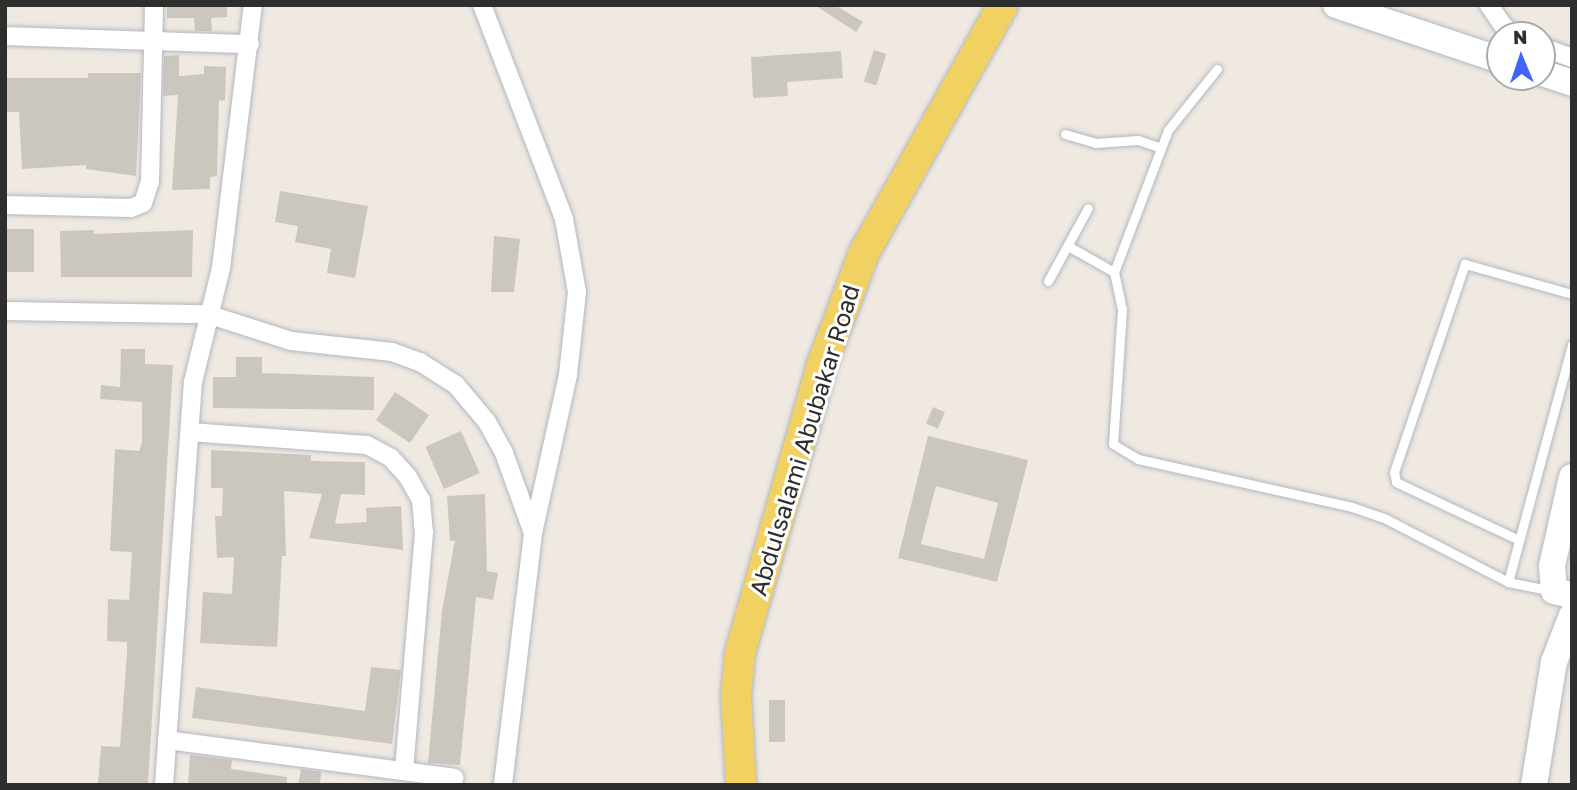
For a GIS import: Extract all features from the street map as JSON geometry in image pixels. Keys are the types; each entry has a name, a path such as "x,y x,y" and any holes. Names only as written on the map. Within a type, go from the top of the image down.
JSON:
{"main road":[{"name":"Abdulsalami Abubakar Road","path":"741,785 736,696 740,653 827,350 864,253 1003,5"}],"street":[{"path":"5,205 131,208 143,203 150,182 154,5"},
{"path":"164,785 197,353 221,268 253,5"},
{"path":"482,5 564,219 577,292 568,375 533,533 503,785"},
{"path":"1336,5 1486,55"},
{"path":"1489,5 1504,21"},
{"path":"5,36 153,37 250,44"},
{"path":"5,311 207,314 291,341 392,352 420,362 456,385 487,422 504,453 533,533"},
{"path":"190,432 368,445 391,458 408,477 421,500 424,532 404,771"},
{"path":"1563,593 1555,542 1572,477"},
{"path":"1534,785 1554,662 1572,615"},
{"path":"167,740 455,778"}],"lane":[{"path":"1217,69 1177,115 1161,148 1114,272 1122,309 1112,436 1117,450 1138,459 1363,511 1508,582 1563,593"},
{"path":"1065,134 1096,143 1138,140 1161,148"},
{"path":"1048,281 1088,208"},
{"path":"1068,246 1114,272"},
{"path":"1519,540 1396,482 1394,472 1465,264 1572,294"},
{"path":"1508,582 1572,344"}],"building":[{"path":"167,5 227,5 227,17 211,18 212,31 195,31 194,18 167,18"},
{"path":"835,5 863,22 856,32 816,6"},
{"path":"874,50 886,54 876,85 864,81"},
{"path":"841,51 843,78 787,82 788,96 753,98 751,57"},
{"path":"179,55 179,76 204,74 204,66 226,67 225,101 219,100 217,176 210,177 210,189 172,190 178,95 163,96 164,56"},
{"path":"88,73 141,73 136,176 86,169 86,165 22,169 19,112 5,112 5,78 88,78"},
{"path":"280,191 368,206 355,278 327,273 331,249 295,242 298,226 275,222"},
{"path":"5,229 34,229 34,272 5,272"},
{"path":"94,230 94,234 193,230 192,277 61,277 60,231"},
{"path":"494,236 520,239 514,292 491,292"},
{"path":"121,349 145,349 145,364 173,365 148,785 98,785 101,746 120,747 127,653 127,642 107,641 108,599 129,600 132,552 110,551 115,449 139,451 142,443 142,402 100,399 101,385 120,387"},
{"path":"236,357 262,357 262,373 374,377 374,410 213,408 213,377 236,377"},
{"path":"395,392 429,415 410,443 376,420"},
{"path":"933,407 945,412 938,429 926,424"},
{"path":"461,431 480,473 444,489 425,447"},
{"path":"928,436 1028,460 997,582 898,558","holes":["936,486 998,503 984,559 921,544"]},
{"path":"211,450 311,455 311,461 365,462 365,495 341,494 335,524 367,522 366,508 401,506 403,550 309,538 322,494 284,491 286,556 282,556 277,647 200,643 203,592 232,594 234,557 217,558 215,516 222,516 223,488 211,488"},
{"path":"485,494 487,571 498,573 493,600 476,597 460,765 428,763 442,611 455,540 450,541 447,496"},
{"path":"371,667 401,670 392,744 192,718 196,687 365,711"},
{"path":"769,700 785,700 785,742 769,742"},
{"path":"190,755 232,760 231,769 287,777 287,785 188,785"},
{"path":"301,769 321,772 320,785 298,785"}]}
